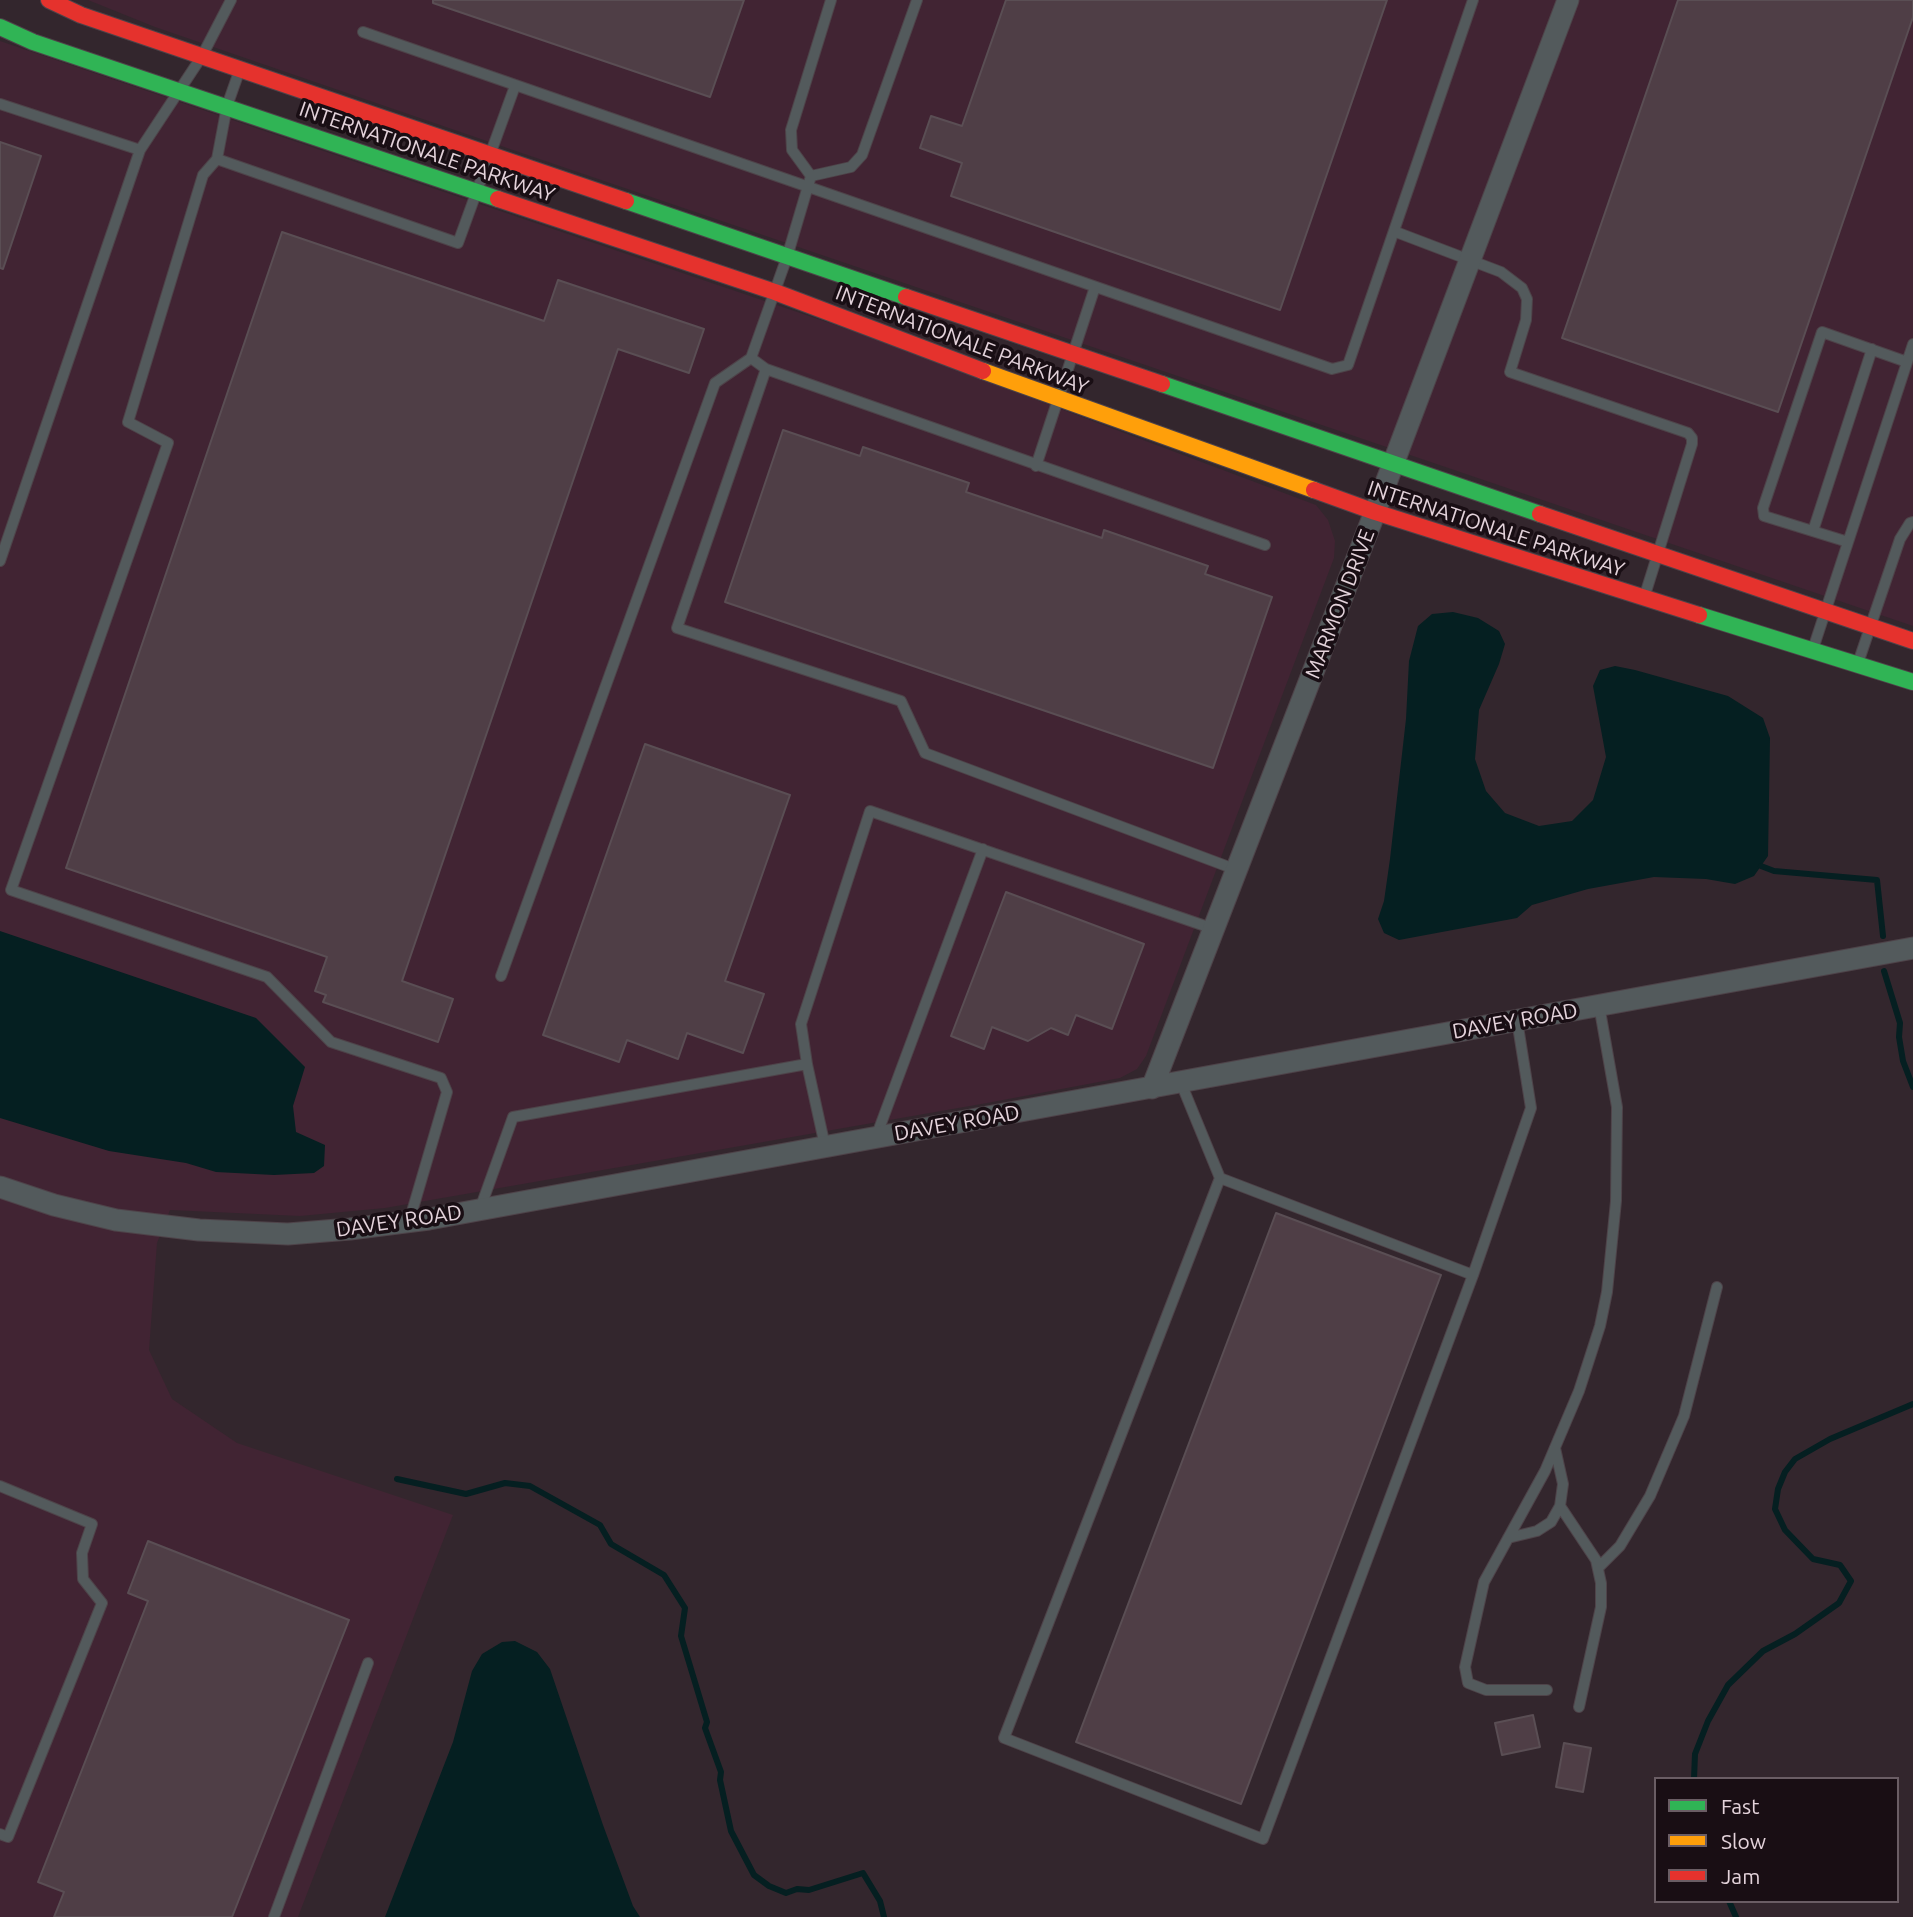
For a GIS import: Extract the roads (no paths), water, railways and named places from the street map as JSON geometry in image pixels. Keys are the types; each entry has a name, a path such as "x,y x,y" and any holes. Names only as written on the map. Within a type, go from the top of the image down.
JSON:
{"street":[{"name":"INTERNATIONALE PARKWAY","path":"49,0 81,15 1913,642"},
{"name":"MARMON DRIVE","path":"1152,1088 1393,465 1568,0"},
{"name":"INTERNATIONALE PARKWAY","path":"0,27 33,42 775,292 1058,400 1375,512 1913,682"},
{"name":"DAVEY ROAD","path":"0,1187 54,1205 116,1220 200,1230 288,1234 409,1222 1913,948"}],"lane":[{"path":"0,561 140,150 202,56 231,0"},
{"path":"811,176 792,150 791,130 831,0"},
{"path":"811,176 851,167 862,155 917,0"},
{"path":"363,32 1332,369 1348,365 1396,232 1473,0"},
{"path":"240,69 227,106 217,159 203,175 128,422 168,443 11,890 267,977 331,1042 441,1078 447,1092 409,1222"},
{"path":"217,159 458,243 514,86"},
{"path":"0,104 140,150"},
{"path":"501,976 715,383 751,358 787,257 811,176"},
{"path":"1396,232 1513,279 1522,288 1527,299 1526,320 1510,372 1688,433 1692,438 1644,599"},
{"path":"1036,466 1095,287"},
{"path":"1848,542 1764,516 1763,508 1822,332 1907,362"},
{"path":"1813,649 1913,344"},
{"path":"1813,531 1872,349"},
{"path":"751,358 766,369 1265,545"},
{"path":"766,369 677,628 901,701 925,753 1237,870"},
{"path":"1858,663 1900,539 1913,522"},
{"path":"825,1146 801,1024 870,811 1214,929"},
{"path":"876,1137 983,849"},
{"path":"1547,1690 1486,1690 1468,1683 1465,1667 1484,1583 1555,1448 1579,1391 1600,1326 1607,1292 1615,1214 1617,1107 1599,1005"},
{"path":"1181,1083 1220,1178 1004,1738 1264,1839 1473,1275 1531,1108 1517,1020"},
{"path":"480,1209 513,1117 807,1064"},
{"path":"1220,1178 1473,1275"},
{"path":"1598,1568 1620,1546 1650,1496 1679,1427 1717,1287"},
{"path":"1508,1538 1537,1531 1551,1522 1560,1506 1563,1484 1555,1448"},
{"path":"0,1486 92,1524 82,1553 83,1580 102,1603 8,1837 0,1834"},
{"path":"1560,1506 1597,1560 1601,1583 1601,1607 1578,1707"},
{"path":"274,1917 368,1662"}],"water":[{"path":"1453,612 1478,618 1499,631 1505,644 1479,710 1475,759 1486,791 1505,813 1539,826 1572,821 1593,800 1606,757 1593,686 1600,670 1615,666 1635,670 1728,696 1763,718 1770,738 1768,856 1754,876 1735,884 1706,879 1654,877 1588,889 1532,905 1517,918 1399,940 1384,933 1378,919 1384,901 1390,859 1406,719 1409,661 1418,626 1432,614"},
{"path":"0,931 256,1018 305,1067 293,1106 296,1132 325,1145 324,1166 314,1173 274,1175 216,1172 186,1163 109,1151 0,1118"},
{"path":"515,1641 537,1652 550,1669 603,1825 633,1906 640,1917 385,1917 453,1742 472,1671 482,1654 502,1642"}],"waterway":[{"path":"1761,866 1774,871 1877,880 1883,936"},
{"path":"1884,971 1900,1023 1903,1061 1913,1087"},
{"path":"1694,1777 1695,1754 1708,1721 1728,1685 1763,1651 1795,1634 1839,1603 1851,1581 1840,1565 1813,1559 1785,1530 1775,1509 1778,1489 1785,1472 1795,1459 1830,1439 1913,1404"},
{"path":"397,1479 466,1494 505,1483 530,1486 600,1525 611,1544 664,1575 685,1608 681,1636 707,1722 705,1728 721,1772 720,1780 731,1831 754,1875 769,1886 786,1893 797,1889 809,1890 863,1873 880,1901 884,1917"},
{"path":"1730,1903 1736,1917"}]}
